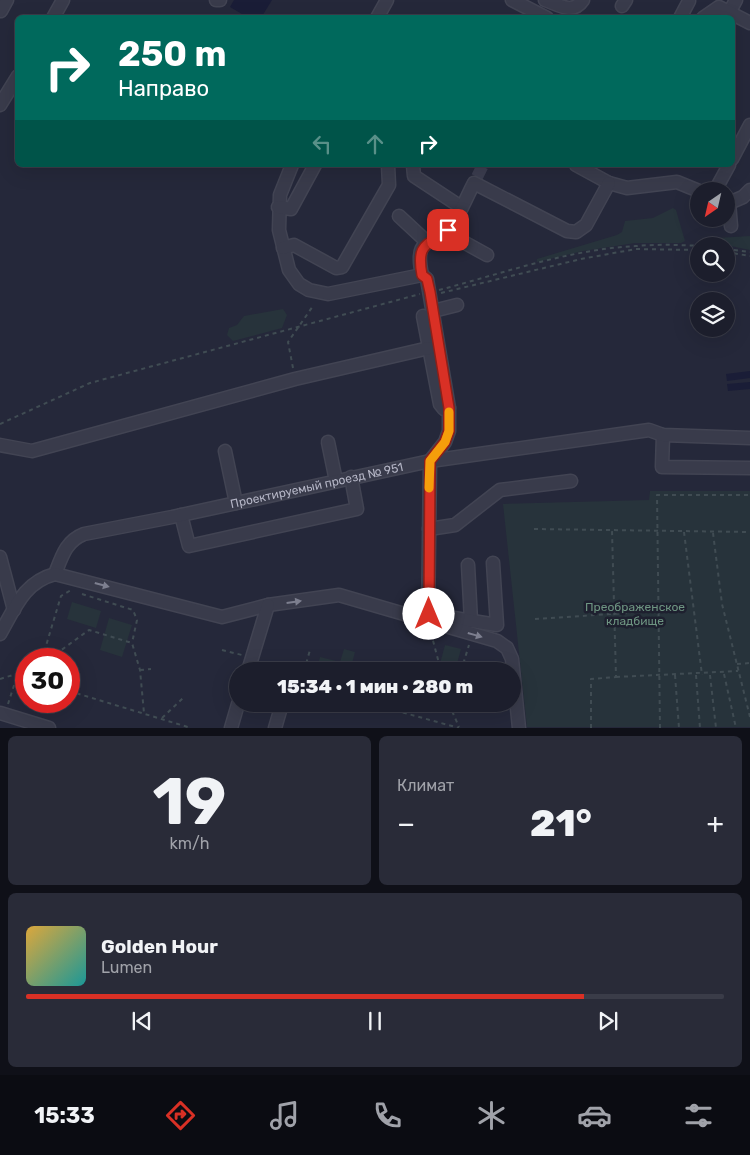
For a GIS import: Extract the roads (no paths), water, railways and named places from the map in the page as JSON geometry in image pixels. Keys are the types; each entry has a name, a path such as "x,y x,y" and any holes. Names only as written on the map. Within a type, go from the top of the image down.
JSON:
{"street":[{"path":"55,15 63,0"},
{"path":"379,15 387,0"},
{"path":"512,0 541,15"},
{"path":"545,0 570,9 579,6 583,0"},
{"path":"682,15 691,0"},
{"path":"730,13 736,0"},
{"path":"707,15 719,7 734,15"},
{"path":"735,16 750,23"},
{"path":"0,105 15,81"},
{"path":"735,153 750,125"},
{"path":"291,167 284,181 278,207 283,248 295,280 304,288 322,294 334,293 422,275"},
{"path":"278,207 291,209 315,167"},
{"path":"283,248 294,245 336,268 342,267 389,185 388,167"},
{"path":"413,167 412,173 417,179 461,207"},
{"path":"580,167 609,183 633,188 677,182 690,187"},
{"path":"720,182 729,167"},
{"path":"449,408 444,409 440,404 429,348 428,313 431,294 427,279 422,275 420,258 427,242 448,230 475,180 567,232 576,232 586,225 609,183"},
{"path":"735,200 743,197 750,190"},
{"path":"400,216 427,242"},
{"path":"448,230 458,239 487,255"},
{"path":"428,313 457,305"},
{"path":"428,313 449,408 449,441 430,461 428,617"},
{"path":"0,445 32,451 295,379 429,348"},
{"name":"Проектируемый проезд № 951","path":"55,574 68,553 74,538 84,534 176,518 430,461 649,430 663,436 750,438"},
{"path":"663,436 662,467 750,468"},
{"path":"328,442 336,481"},
{"path":"226,451 236,503"},
{"path":"176,518 189,546 357,510 351,478"},
{"path":"429,529 455,525 500,490 571,481"},
{"path":"0,557 14,610"},
{"path":"471,627 497,625 493,563"},
{"path":"468,565 471,627"},
{"path":"0,634 26,589 41,577 55,574 222,617 228,617 268,605 338,595 471,627 507,648 512,659 519,728"},
{"path":"251,662 268,605"},
{"path":"231,728 236,712"},
{"path":"275,728 280,712"},
{"path":"2,714 29,725 49,728"}],"water":[{"path":"234,0 272,0 263,15 244,15 230,7"},
{"path":"750,371 750,378 727,381 726,374"},
{"path":"750,382 750,389 728,391 727,384"}],"tunnel":[{"path":"477,177 482,167"}],"park label":[{"name":"Преображенское кладбище","path":"635,614"}]}
